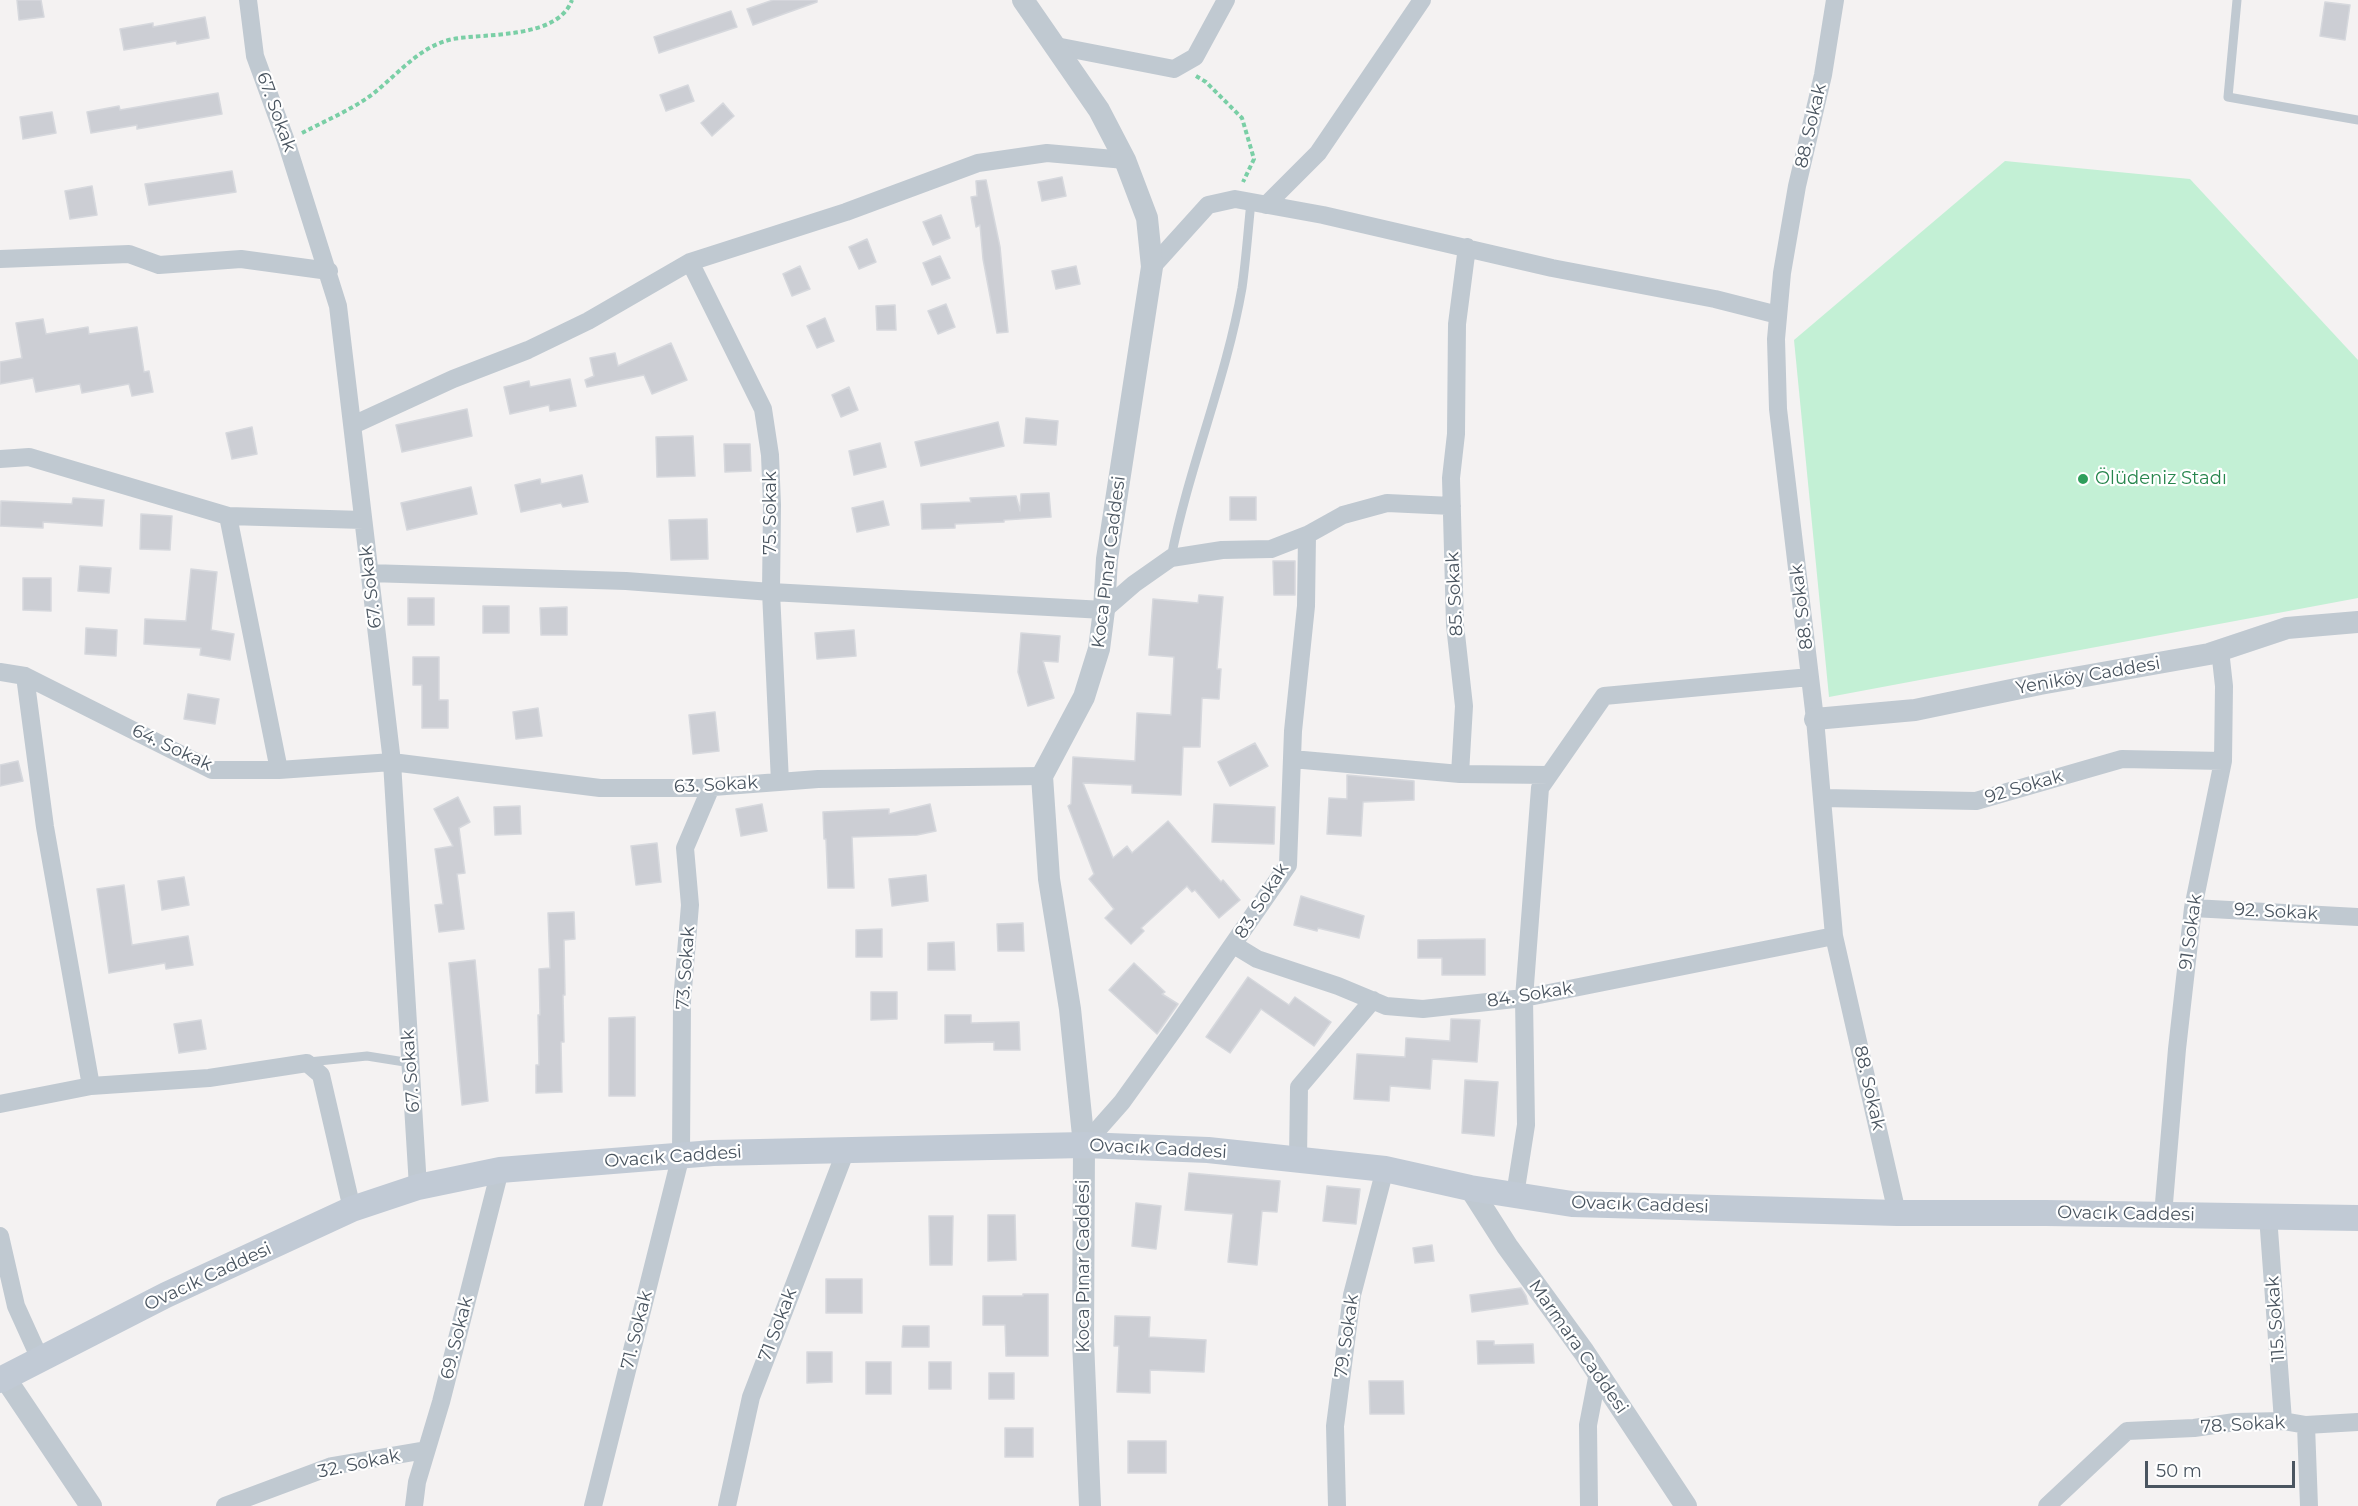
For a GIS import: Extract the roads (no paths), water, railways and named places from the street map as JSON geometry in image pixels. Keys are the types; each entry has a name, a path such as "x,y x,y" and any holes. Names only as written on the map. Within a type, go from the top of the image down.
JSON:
{"main road":[{"name":"Ovacık Caddesi","path":"2,1379 166,1295 352,1209 418,1187 500,1170 681,1155 1084,1145 1208,1150 1385,1169 1470,1188 1572,1204 1897,1213 2358,1218"}],"street":[{"name":"67. Sokak","path":"248,0 255,56 286,141 329,271 338,306 392,762 418,1187"},
{"name":"Koca Pınar Caddesi","path":"1023,0 1100,110 1125,160 1147,218 1152,267 1107,560 1099,649 1084,697 1042,776 1049,879 1070,1009 1084,1145 1083,1341 1090,1506"},
{"path":"1056,46 1174,69 1195,57 1226,0"},
{"path":"1250,202 1318,153 1422,0"},
{"name":"88. Sokak","path":"1835,0 1823,75 1797,186 1782,273 1776,339 1778,409 1815,719 1834,936 1897,1213"},
{"path":"353,425 453,379 528,350 568,331 690,262 846,212 978,163 1047,153 1125,160"},
{"path":"1152,267 1208,205 1250,202 1467,247 1552,268 1715,299 1778,315"},
{"name":"85. Sokak","path":"1460,774 1464,706 1455,625 1451,478 1456,434 1457,324 1467,247"},
{"path":"0,259 129,254 159,265 241,258 329,271"},
{"name":"75. Sokak","path":"690,262 763,409 770,456 771,592 780,782"},
{"path":"0,459 29,457 228,516 363,520"},
{"path":"369,573 626,581 771,592 1104,610 1134,584 1171,558 1222,550 1271,549 1307,535 1343,515 1387,503 1452,506"},
{"path":"228,516 279,770"},
{"name":"83. Sokak","path":"1084,1145 1122,1102 1288,865 1292,759 1306,606 1307,535"},
{"name":"Yeniköy Caddesi","path":"1815,719 1915,710 2220,650 2287,628 2358,622"},
{"name":"91 Sokak","path":"2163,1215 2177,1048 2193,908 2223,761 2224,686 2220,650"},
{"name":"64. Sokak","path":"0,672 25,676 212,770 279,770 392,762"},
{"path":"25,676 45,827 91,1086"},
{"path":"1515,1195 1526,1125 1524,998 1540,788 1604,696 1810,677"},
{"path":"1292,759 1460,774 1549,775"},
{"name":"92 Sokak","path":"1822,798 1976,801 2122,759 2223,761"},
{"name":"63. Sokak","path":"392,762 600,788 711,787 830,779 1042,776"},
{"name":"73. Sokak","path":"681,1155 682,1001 690,905 685,848 711,787"},
{"name":"92. Sokak","path":"2193,908 2358,916"},
{"name":"84. Sokak","path":"1234,945 1257,959 1338,986 1386,1006 1423,1009 1524,998 1834,936"},
{"path":"1298,1160 1299,1087 1373,1000"},
{"path":"0,1104 91,1086 209,1078 308,1063 321,1075 352,1209"},
{"name":"71 Sokak","path":"728,1506 751,1397 846,1150"},
{"name":"71. Sokak","path":"593,1506 681,1155"},
{"name":"79. Sokak","path":"1337,1506 1335,1426 1352,1294 1385,1169"},
{"name":"69. Sokak","path":"414,1506 417,1482 441,1402 500,1170"},
{"name":"Marmara Caddesi","path":"1470,1188 1507,1246 1598,1373 1686,1506"},
{"name":"115. Sokak","path":"2268,1216 2283,1421"},
{"path":"0,1236 16,1306 40,1359"},
{"path":"1589,1506 1588,1425 1598,1373"},
{"path":"2,1379 91,1506"},
{"name":"78. Sokak","path":"2047,1506 2127,1431 2194,1428 2235,1422 2283,1421 2306,1425 2358,1422"},
{"path":"2306,1425 2309,1506"},
{"name":"32. Sokak","path":"225,1506 332,1466 426,1450"}],"lane":[{"path":"2237,0 2228,97 2358,120"},
{"path":"1171,558 1195,459 1220,377 1242,288 1250,202"},
{"path":"308,1063 368,1056 411,1064"}],"place":[{"name":"Ölüdeniz Stadı","path":"2083,479"}]}
